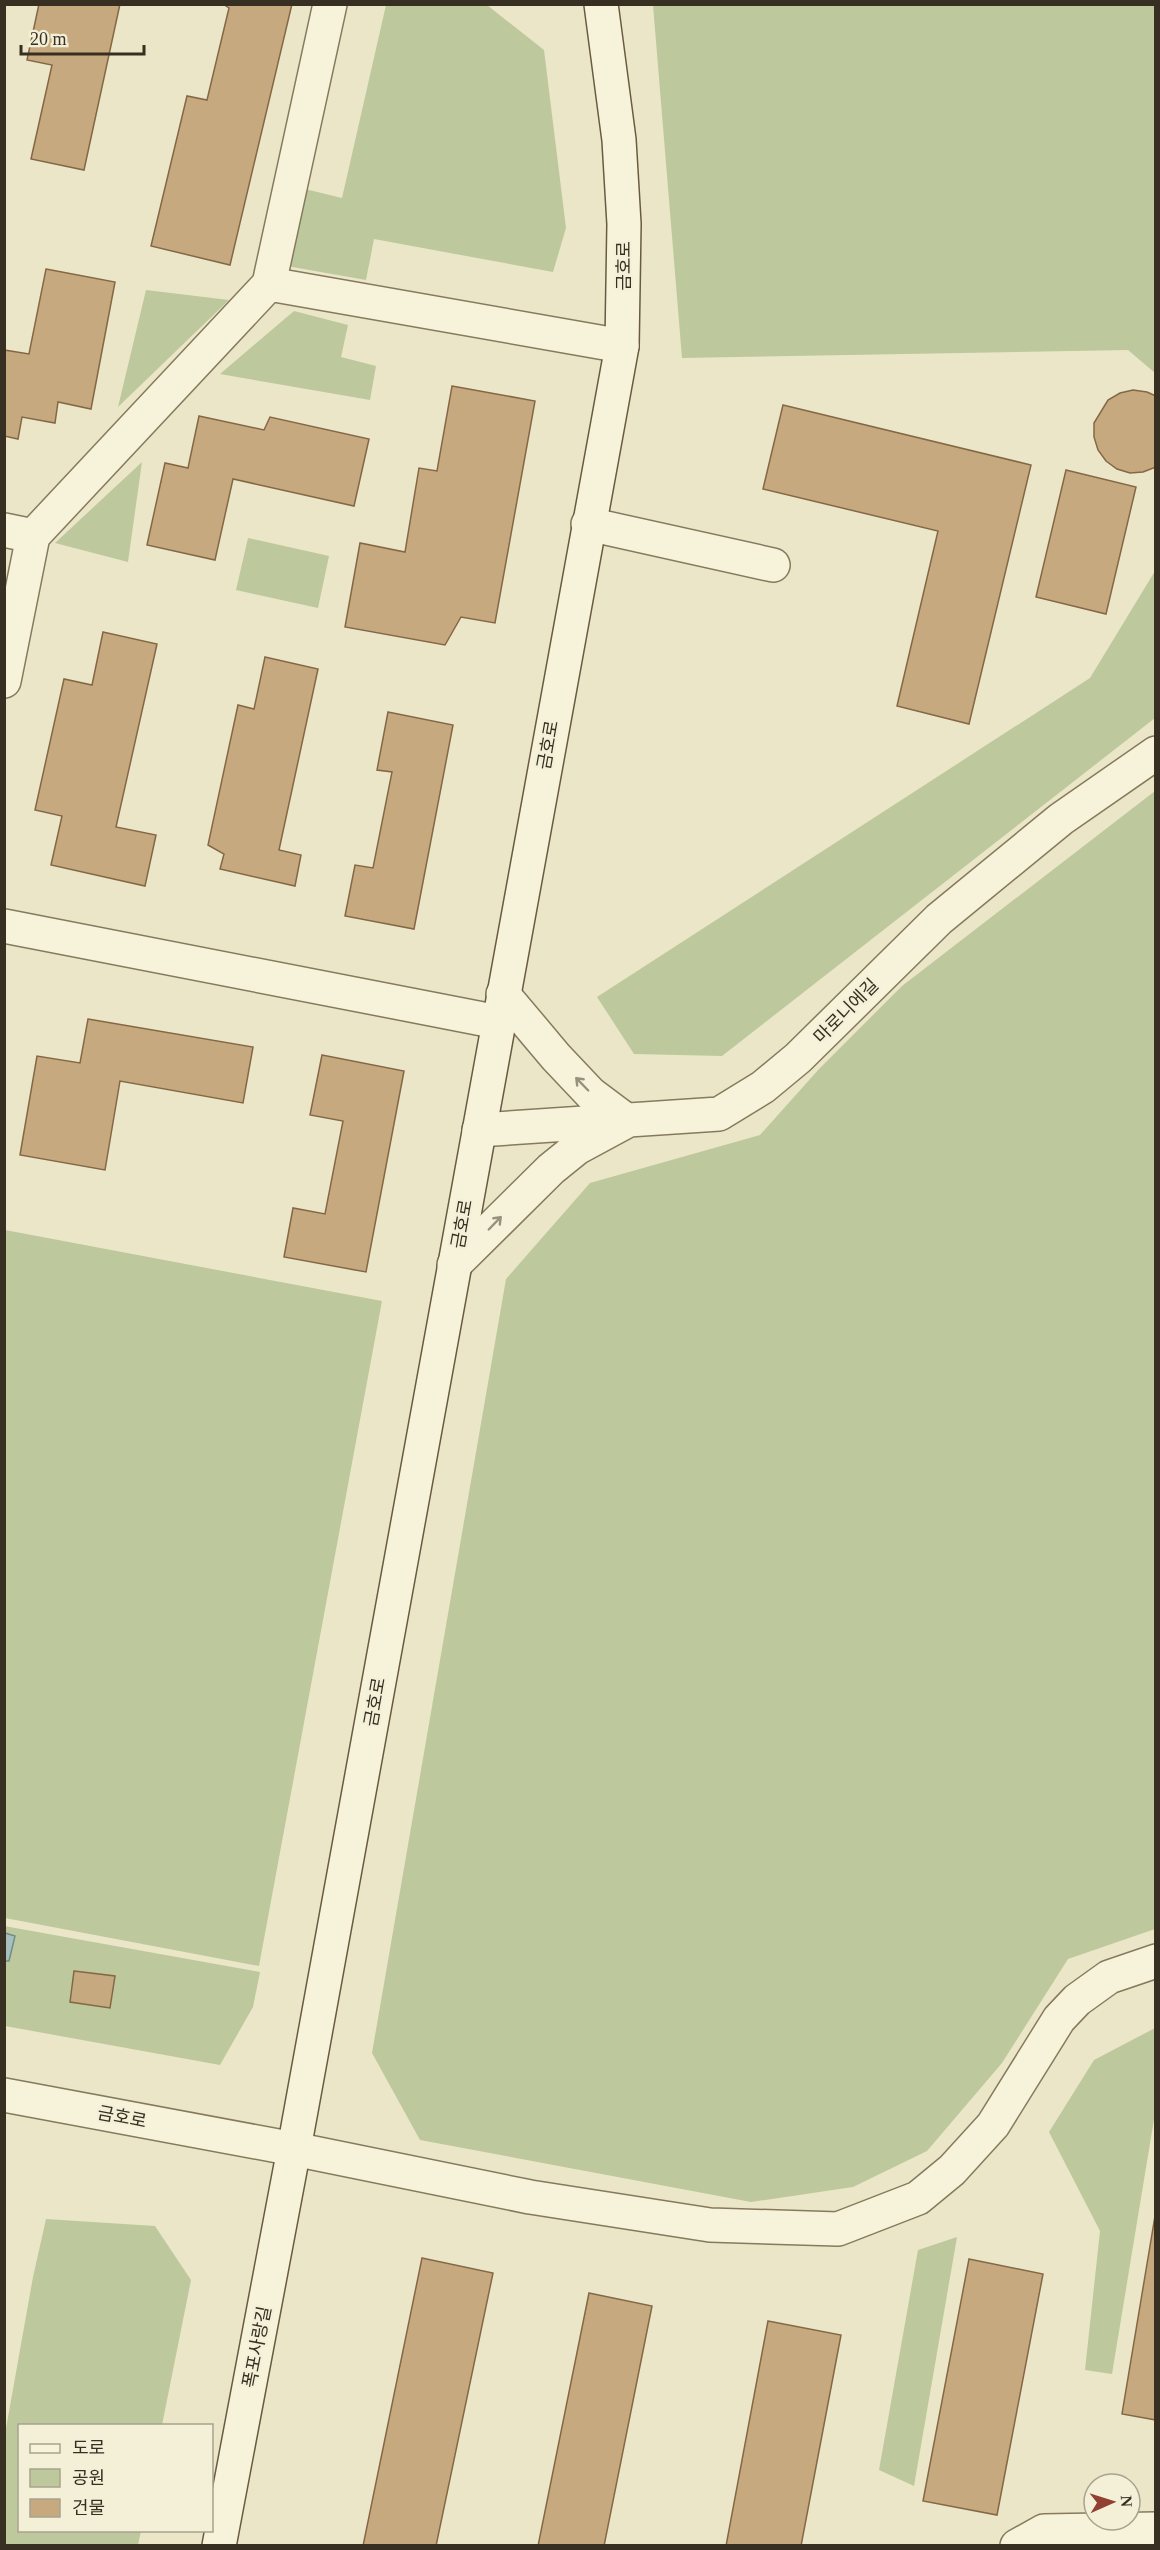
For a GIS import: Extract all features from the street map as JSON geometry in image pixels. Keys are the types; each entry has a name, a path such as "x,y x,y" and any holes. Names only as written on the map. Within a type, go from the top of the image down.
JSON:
{"street":[{"path":"4,681 19,533 269,284 330,4"},
{"name":"금호로","path":"4,2094 294,2149 622,346 624,224 619,140 601,4"},
{"path":"269,284 622,346"},
{"path":"588,524 773,566"},
{"name":"마로니에길","path":"479,1130 718,1114 763,1087 798,1058 939,919 1061,819 1155,753"},
{"path":"4,926 501,1008 556,1056 591,1094 627,1121 577,1148 550,1169 454,1265"},
{"path":"294,2149 530,2197 710,2224 838,2229 918,2198 952,2170 993,2125 1059,2019 1077,2000 1109,1977 1155,1961"},
{"name":"폭포사랑길","path":"219,2546 294,2149"},
{"path":"1017,2546 1044,2531 1155,2529"}],"green space":[{"path":"386,5 487,5 544,50 566,228 553,272 374,239 366,280 281,265 297,187 342,198"},
{"path":"653,5 1155,5 1155,373 1128,350 682,358"},
{"path":"146,290 229,300 118,407"},
{"path":"294,311 348,325 341,357 376,366 370,400 220,374"},
{"path":"142,462 128,562 55,543"},
{"path":"248,538 329,556 318,608 236,590"},
{"path":"1155,571 1155,718 722,1056 634,1054 597,997 1090,678"},
{"path":"1155,791 1155,1929 1068,1959 1002,2063 927,2151 853,2187 751,2202 420,2140 372,2053 506,1279 590,1183 760,1135 819,1069 902,986"},
{"path":"5,1230 382,1301 259,1966 5,1918"},
{"path":"4,1926 260,1972 253,2007 220,2065 5,2026"},
{"path":"1155,2028 1155,2113 1112,2374 1085,2370 1100,2231 1049,2132 1094,2060"},
{"path":"46,2219 155,2226 191,2280 162,2424 18,2424 18,2532 141,2532 138,2545 5,2545 5,2434 33,2277"},
{"path":"957,2237 914,2486 879,2470 918,2250"}],"water":[{"path":"5,1933 15,1936 9,1961 5,1961"}],"building":[{"path":"39,4 120,4 84,170 31,159 52,65 27,60"},
{"path":"223,4 292,4 230,265 151,246 187,96 207,100 229,8"},
{"path":"46,269 115,282 91,409 58,402 55,423 22,417 18,439 4,436 4,350 29,354"},
{"path":"452,386 535,401 495,623 461,617 445,645 345,627 360,543 405,552 419,468 437,471"},
{"path":"1133,390 1156,396 1156,467 1143,472 1130,473 1117,469 1106,461 1098,450 1094,437 1094,423 1108,400 1120,393"},
{"path":"783,405 1031,465 969,724 897,706 938,531 763,489"},
{"path":"199,416 264,430 270,417 369,439 354,506 233,479 215,560 147,545 165,463 188,468"},
{"path":"1066,470 1136,487 1106,614 1036,597"},
{"path":"103,632 157,644 116,827 156,835 145,886 51,865 62,816 35,810 64,679 92,685"},
{"path":"265,657 318,669 279,850 301,855 295,886 220,869 224,854 208,845 238,705 254,709"},
{"path":"388,712 453,725 414,929 345,916 355,865 373,868 392,772 377,770"},
{"path":"88,1019 253,1047 243,1103 120,1081 105,1170 20,1155 37,1056 80,1063"},
{"path":"322,1055 404,1071 366,1272 284,1257 293,1208 325,1214 343,1121 310,1115"},
{"path":"74,1971 115,1976 110,2008 70,2002"},
{"path":"1156,2210 1156,2420 1122,2414"},
{"path":"422,2258 493,2273 436,2546 363,2546"},
{"path":"969,2259 1043,2274 997,2515 923,2501"},
{"path":"589,2293 652,2306 604,2546 538,2546"},
{"path":"768,2321 841,2335 801,2546 726,2546"}]}
